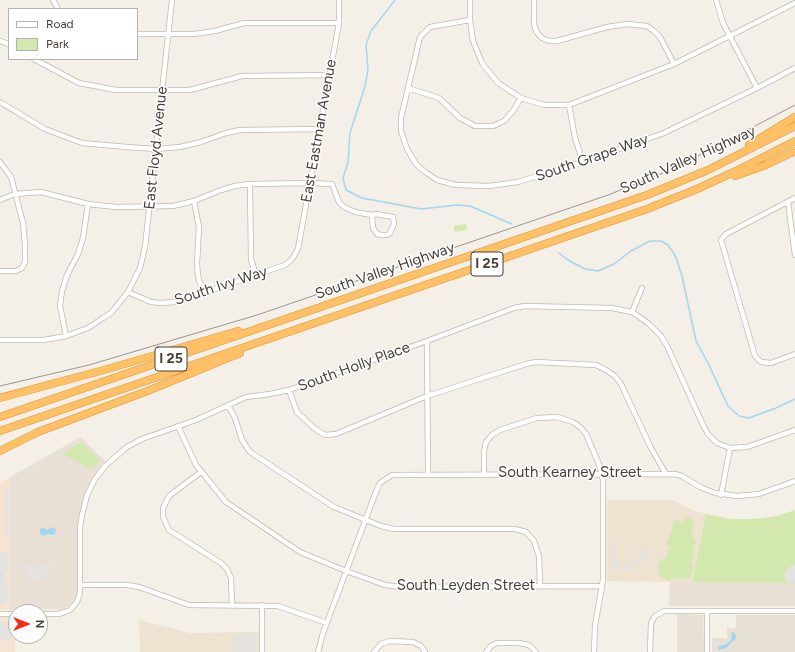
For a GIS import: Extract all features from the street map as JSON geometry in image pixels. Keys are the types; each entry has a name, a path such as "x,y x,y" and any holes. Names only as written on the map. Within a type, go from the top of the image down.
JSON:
{"highway":[{"path":"708,170 795,117"},
{"name":"South Valley Highway","path":"0,417 647,195 708,170 795,126"},
{"name":"South Valley Highway","path":"0,431 604,225 697,189 743,168 795,141"},
{"path":"697,189 766,165 795,151"},
{"path":"0,398 119,366 332,303"},
{"path":"0,451 38,432 158,387 277,336"}],"street":[{"name":"East Floyd Avenue","path":"128,292 140,268 145,247 172,0"},
{"name":"East Eastman Avenue","path":"290,260 298,249 339,23 339,0"},
{"path":"470,0 470,20 473,41 482,63 498,83 521,98 544,105 569,105 674,64 795,3"},
{"path":"534,0 534,24 536,31 542,38 549,41 557,41 607,27 627,24 647,26 660,37 674,64"},
{"path":"716,0 729,36 757,88"},
{"path":"470,20 430,27 420,37 408,88 439,98 460,118 475,126 493,126 504,121 513,111 521,98"},
{"path":"138,34 204,32 244,23 339,23"},
{"path":"36,60 79,83 116,90 162,91 199,89 228,79 250,76 330,75"},
{"name":"South Grape Way","path":"408,88 401,118 401,131 411,157 420,168 437,180 456,185 489,186 527,181 664,133 795,68"},
{"path":"0,102 45,129 82,143 156,149 190,145 240,130 320,129"},
{"path":"569,105 575,138 583,162"},
{"path":"0,162 11,177 23,223 25,245 25,262 22,268 20,270 0,271"},
{"path":"0,200 15,194 41,192 88,204 116,207 173,206 194,201 222,190 250,184 310,183 332,184 339,202 344,207 355,212 393,217 394,224 387,235 381,235 374,231 372,215"},
{"path":"250,184 251,259 256,275"},
{"path":"795,198 726,234 721,240 757,359 761,362 774,363 795,354"},
{"path":"194,201 199,227 197,264 198,276 203,292"},
{"path":"788,202 795,255"},
{"path":"66,336 60,306 62,291 80,249 88,204"},
{"name":"South Ivy Way","path":"128,292 144,300 160,303 177,302 285,265 290,260"},
{"path":"632,312 642,288"},
{"path":"0,340 44,340 66,336 88,328 114,309 128,292"},
{"name":"South Holly Place","path":"48,614 61,614 70,610 78,600 80,592 81,520 87,495 95,480 112,459 127,447 149,436 196,420 246,397 289,390 427,341 514,308 525,306 612,308 632,312 648,323 661,336 708,434 717,443 730,448"},
{"path":"427,341 428,474"},
{"path":"289,390 297,412 314,428 325,435 336,434 427,396 526,364 536,362 596,365 614,376 621,384 651,448 666,474"},
{"path":"228,405 235,418 242,440 250,452 334,507 365,520 394,529 523,530 532,538 539,556 540,586"},
{"path":"484,474 484,451 486,442 492,435 500,430 542,417 563,418 578,425 586,434 602,473 602,586 595,626 594,652"},
{"name":"South Leyden Street","path":"178,426 189,452 201,472 226,502 309,557 346,571 385,585 400,587 602,586"},
{"path":"721,495 730,448 747,447 795,430"},
{"path":"201,472 169,496 163,508 163,517 169,530 227,569 232,584 232,605"},
{"name":"South Kearney Street","path":"365,520 377,489 386,478 392,474 666,474 682,476 700,487 721,495 737,496 752,496 795,481"},
{"path":"318,652 327,623 365,520"},
{"path":"80,585 127,585 144,589 190,605 278,606 327,623"},
{"path":"262,605 262,652"},
{"path":"650,652 650,627 653,619 655,616 666,610 795,611"},
{"path":"707,610 707,652"},
{"path":"374,652 384,643 411,642 416,643 425,652"},
{"path":"486,652 491,646 497,643 519,643 529,645 536,652"}],"shaded area":[{"path":"81,437 105,461 89,484 80,510 77,526 77,593 75,599 69,606 62,609 48,609 48,604 9,604 10,477"},
{"path":"10,477 8,610 0,610 0,483"},
{"path":"5,488 9,488 9,512 5,512"},
{"path":"607,500 674,500 692,510 706,514 692,582 607,581"},
{"path":"5,514 9,514 8,538 5,538"},
{"path":"612,540 615,540 616,558 620,564 629,565 636,563 640,557 642,548 649,550 645,562 641,561 632,568 628,568 630,572 614,567 614,564 612,564"},
{"path":"0,551 8,551 8,572 5,572 5,581 8,581 8,602 5,602 5,606 0,606"},
{"path":"795,563 795,582 785,582 785,571"},
{"path":"21,565 36,565 36,568 38,565 49,565 50,577 45,577 45,580 27,580 27,569 21,568"},
{"path":"670,581 795,583 795,606 669,606"},
{"path":"677,614 703,615 704,652 677,652"},
{"path":"736,615 795,615 795,652 712,652 712,638 727,638 727,626 731,629 736,628"},
{"path":"0,617 8,617 8,644 15,644 15,652 0,652"},
{"path":"1,620 8,625 8,641 0,641"},
{"path":"139,620 190,633 260,632 260,652 140,652"},
{"path":"238,633 255,633 255,652 234,652 233,637 238,637"}],"green space":[{"path":"466,224 467,230 455,232 454,226"},
{"path":"81,443 98,459 97,464 92,469 65,455 64,453"},
{"path":"795,510 795,583 692,582 706,514 731,519 755,519 777,516"},
{"path":"684,519 692,519 694,523 691,532 696,541 691,562 693,568 690,578 671,579 670,581 658,576 660,569 658,568 661,559 665,560 670,547 666,545 675,520 684,523"}],"water":[{"path":"51,527 56,529 55,534 44,536 40,534 41,528 48,530"},
{"path":"732,632 734,632 737,637 726,648 719,650 719,646 727,644 731,640"}],"waterway":[{"path":"395,0 371,31 366,45 368,70 365,86 350,133 348,162 343,178 346,190 362,198 421,209 457,205 470,206 512,224"},
{"path":"559,253 568,260 585,269 598,271 614,264 631,251 650,241 661,241 668,245 676,257 682,276 696,341 728,406 739,416 749,418 795,399"}],"tram line":[{"path":"0,386 89,365 257,315 608,195 675,168 795,105"}]}
